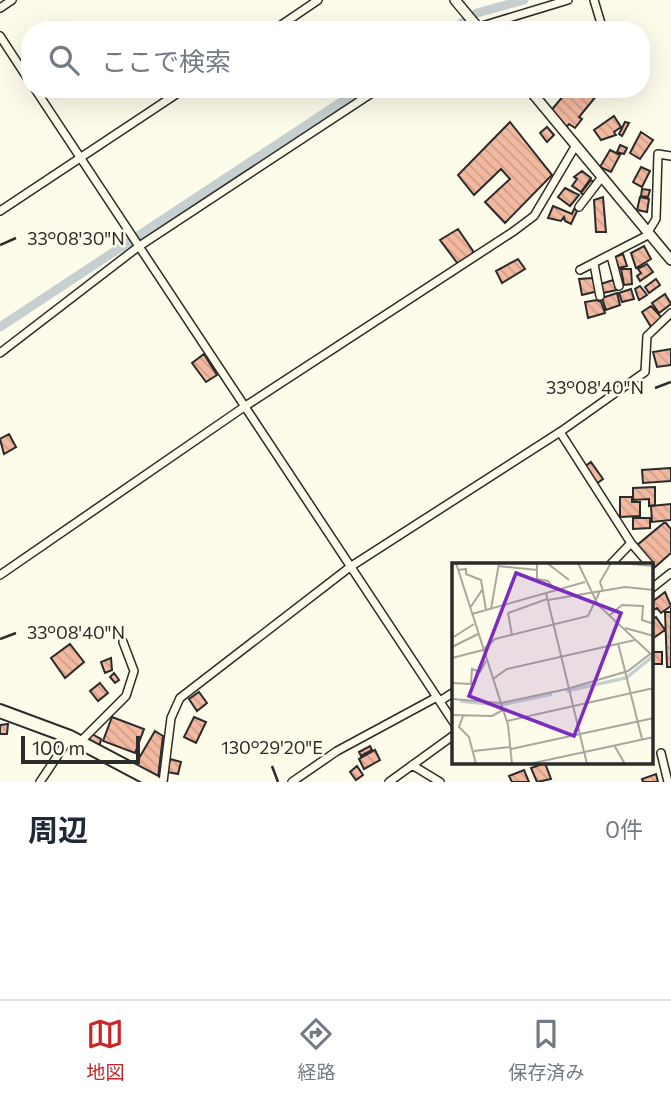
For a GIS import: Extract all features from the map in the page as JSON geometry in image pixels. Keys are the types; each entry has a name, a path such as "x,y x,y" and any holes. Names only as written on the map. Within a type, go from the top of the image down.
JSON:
{"highway":[{"path":"0,711 75,739 155,782"}],"street":[{"path":"0,8 12,0"},
{"path":"287,21 318,0"},
{"path":"455,0 471,21"},
{"path":"496,21 568,0"},
{"path":"594,0 600,21"},
{"path":"0,36 21,68"},
{"path":"40,98 452,720"},
{"path":"0,211 171,98"},
{"path":"0,354 138,247 364,98"},
{"path":"537,98 671,260"},
{"path":"0,575 244,407 534,216 576,145"},
{"path":"580,270 611,256 649,233 656,219 658,154 671,156"},
{"path":"579,207 602,177"},
{"path":"611,256 619,286"},
{"path":"594,264 600,296"},
{"path":"163,782 171,718 180,698 350,567 560,432 645,372 648,337 671,313"},
{"path":"560,432 631,543 648,563"},
{"path":"612,563 631,543"},
{"path":"654,570 662,579"},
{"path":"654,586 671,573"},
{"path":"40,782 75,739 126,696 134,671 123,642"},
{"path":"292,782 337,751 452,693"},
{"path":"389,782 452,737"},
{"path":"661,753 668,782"},
{"path":"412,765 440,782"}],"building":[{"path":"562,98 595,98 579,117 582,119 575,128 569,124 565,129 549,113"},
{"path":"614,116 621,127 614,132 616,135 601,140 594,130"},
{"path":"510,122 552,175 505,223 485,202 510,179 501,169 474,195 458,175"},
{"path":"625,122 629,123 622,136 619,134"},
{"path":"547,127 554,135 547,142 540,133"},
{"path":"641,132 653,140 640,159 630,153"},
{"path":"620,145 627,148 624,154 617,152"},
{"path":"610,150 620,155 611,172 600,167"},
{"path":"641,167 650,171 642,187 633,182"},
{"path":"582,171 591,178 581,192 572,186 577,179 574,177"},
{"path":"591,180 594,182 584,195 581,193"},
{"path":"565,188 579,195 570,206 558,197"},
{"path":"642,189 650,190 648,197 641,196"},
{"path":"603,197 606,232 596,232 594,200"},
{"path":"640,197 649,199 647,212 637,210"},
{"path":"553,206 572,214 574,209 577,211 571,224 565,221 564,217 561,221 548,218"},
{"path":"458,229 473,251 472,256 458,264 440,240"},
{"path":"644,246 651,259 636,268 631,253"},
{"path":"623,254 627,266 619,268 615,257"},
{"path":"518,259 525,269 502,283 496,271"},
{"path":"647,264 653,272 640,281 637,276 641,273 638,269"},
{"path":"621,269 631,269 632,284 624,285"},
{"path":"593,278 598,291 582,295 579,279"},
{"path":"656,279 660,285 649,293 645,287"},
{"path":"613,280 617,290 603,293 601,284"},
{"path":"640,286 647,295 639,300 635,289"},
{"path":"631,289 634,299 622,302 619,293"},
{"path":"617,293 620,305 606,310 602,298"},
{"path":"665,294 671,304 659,313 652,303"},
{"path":"585,302 601,302 605,313 588,318"},
{"path":"651,306 663,319 651,327 642,312"},
{"path":"671,349 671,365 657,367 653,352"},
{"path":"204,354 217,375 206,382 192,363"},
{"path":"9,434 16,447 4,454 0,439"},
{"path":"591,462 603,479 596,484 584,467"},
{"path":"671,468 671,481 643,483 642,470"},
{"path":"655,487 655,505 649,506 649,499 633,500 633,488"},
{"path":"620,497 632,497 632,502 640,502 640,516 620,517"},
{"path":"671,504 671,520 652,522 651,506"},
{"path":"633,518 650,518 650,528 633,529"},
{"path":"665,522 671,529 671,553 654,568 654,563 650,563 636,546"},
{"path":"665,592 671,606 661,613 657,608 654,610 654,600"},
{"path":"665,612 671,612 671,667 667,667"},
{"path":"656,617 665,630 654,638"},
{"path":"70,644 84,662 65,678 51,658"},
{"path":"654,652 662,652 662,664 654,664"},
{"path":"111,658 112,670 105,673 101,662"},
{"path":"114,673 119,680 115,683 110,677"},
{"path":"100,683 108,693 98,701 90,691"},
{"path":"199,692 207,703 197,711 189,699"},
{"path":"112,717 144,729 135,753 103,741"},
{"path":"194,717 206,722 196,743 184,737"},
{"path":"8,724 7,734 0,734 0,725"},
{"path":"155,731 163,736 158,778 135,765"},
{"path":"92,734 101,739 99,748 87,742"},
{"path":"370,746 372,750 361,756 359,752"},
{"path":"375,750 380,760 364,769 359,759"},
{"path":"170,759 181,762 178,774 167,772"},
{"path":"545,764 551,779 537,782 531,768"},
{"path":"357,766 363,775 356,780 350,772"},
{"path":"524,770 529,782 512,782 509,776"},
{"path":"656,774 658,782 643,782 642,779"}],"waterway":[{"path":"465,21 477,13 524,0"},
{"path":"0,327 347,98"}]}
